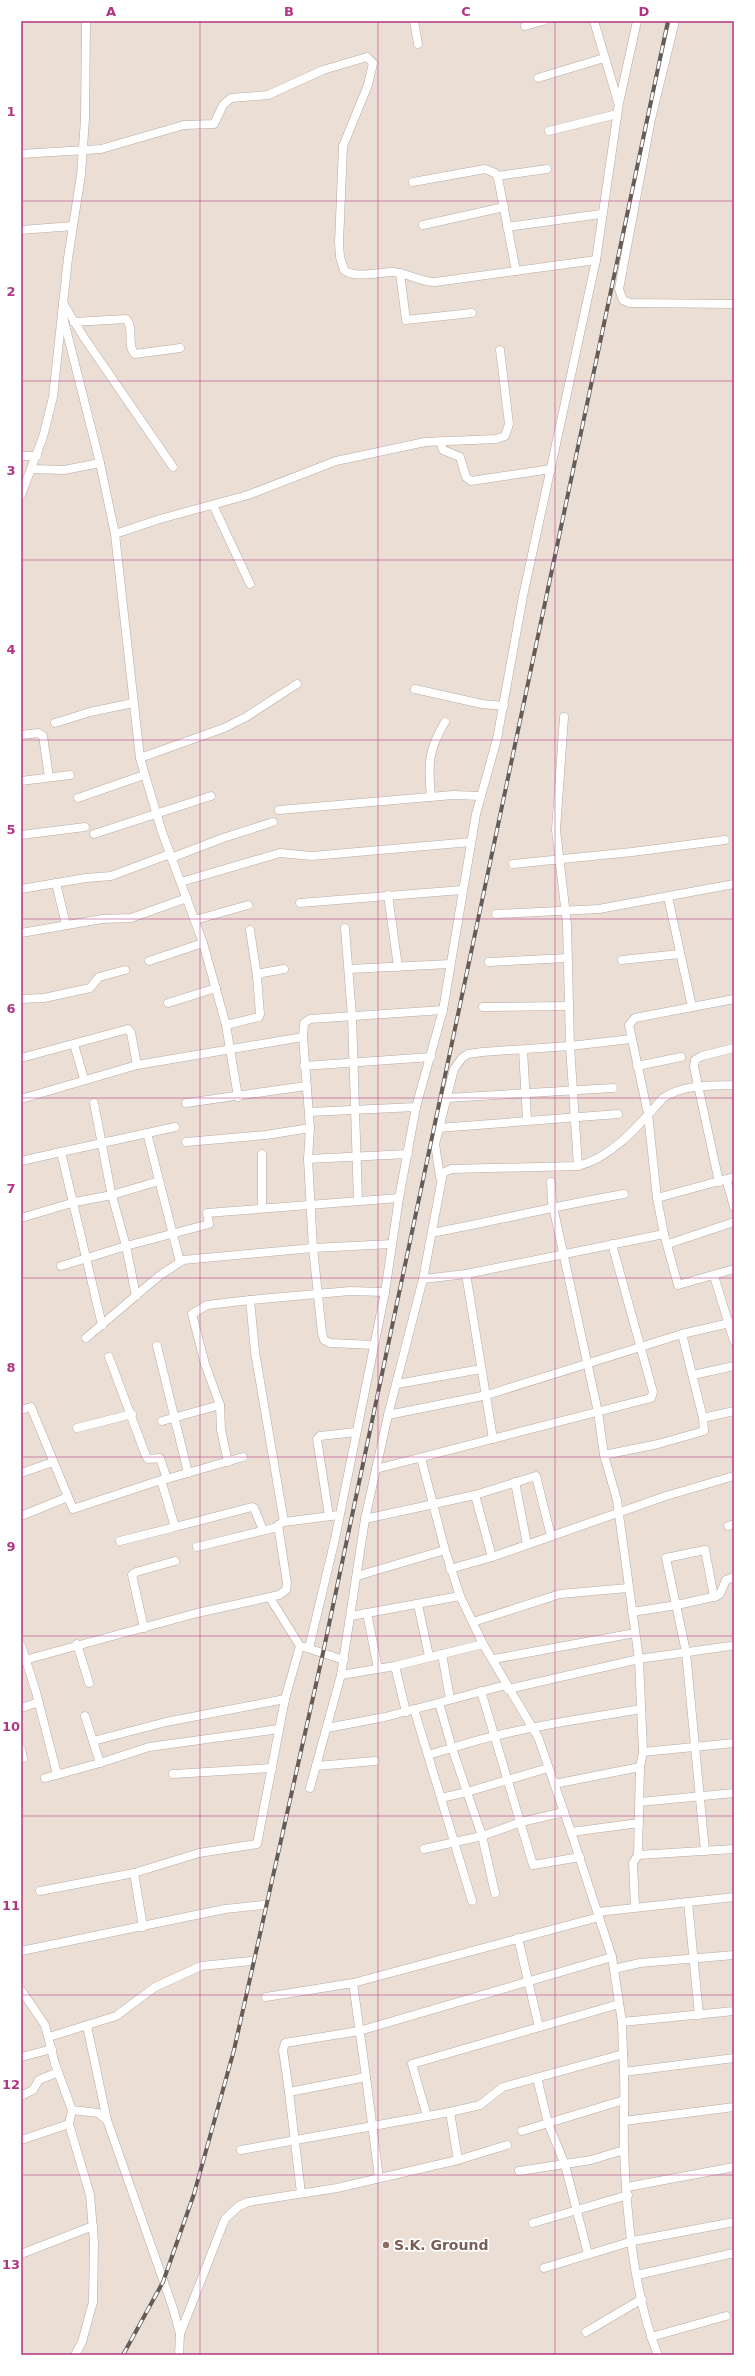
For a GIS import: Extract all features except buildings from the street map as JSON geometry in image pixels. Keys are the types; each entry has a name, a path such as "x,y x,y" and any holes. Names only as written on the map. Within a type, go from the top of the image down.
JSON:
{"street":[{"path":"21,495 33,469 53,397 82,150 85,113 84,60 86,21"},
{"path":"414,21 418,44"},
{"path":"525,26 543,21"},
{"path":"594,21 604,58 619,103"},
{"path":"309,1648 339,1515 385,1292 399,1198 416,1107 443,1010 471,842 481,796 498,739 523,596 596,260 601,214 617,114 637,21"},
{"path":"675,21 651,119 618,289 623,300 630,303 734,304"},
{"path":"21,154 82,150 122,144 184,125 214,124 223,105 231,98 268,95 323,70 367,57 371,59 372,64 368,85 343,146 340,257 344,270 347,273 400,273 423,282 435,282 596,260"},
{"path":"538,78 604,58"},
{"path":"550,131 617,114"},
{"path":"413,182 485,169 490,170 497,176 516,271"},
{"path":"497,176 546,169"},
{"path":"423,224 504,207"},
{"path":"507,227 601,214"},
{"path":"21,230 73,226"},
{"path":"400,273 406,320 472,313"},
{"path":"63,303 74,322 173,467"},
{"path":"62,313 100,463 115,534 140,758 170,856 203,943 226,1025 238,1097"},
{"path":"74,322 126,319 129,324 132,350 135,354 180,348"},
{"path":"115,534 160,519 213,506 248,495 336,461 440,441 496,439 504,436 509,424 500,350"},
{"path":"440,441 443,450 460,457 466,477 471,481 551,470"},
{"path":"21,456 37,456"},
{"path":"33,469 64,470 100,463"},
{"path":"213,506 250,584"},
{"path":"140,758 224,728 246,717 297,684"},
{"path":"414,688 482,704 504,706"},
{"path":"55,723 90,712 133,703"},
{"path":"564,717 557,803 558,859 566,911 568,1006 578,1166"},
{"path":"431,797 428,771 429,754 445,722"},
{"path":"21,735 38,733 43,736 49,777"},
{"path":"21,781 70,775"},
{"path":"78,798 144,775"},
{"path":"279,810 453,795 481,796"},
{"path":"94,834 211,796"},
{"path":"21,889 111,876 273,822"},
{"path":"21,835 85,827"},
{"path":"513,864 725,840"},
{"path":"181,882 280,853 312,856 471,842"},
{"path":"56,883 66,925"},
{"path":"496,914 599,909 734,884"},
{"path":"300,903 462,890"},
{"path":"388,895 398,967"},
{"path":"668,897 692,1007"},
{"path":"21,934 102,919 131,918 187,898"},
{"path":"195,920 248,905"},
{"path":"345,928 350,969 358,1201"},
{"path":"226,1025 259,1017 260,1014 257,976 250,930"},
{"path":"149,960 203,943"},
{"path":"622,960 680,954"},
{"path":"489,962 567,958"},
{"path":"350,969 450,964"},
{"path":"257,976 262,973 284,969"},
{"path":"21,999 44,998 90,988 99,977 125,970"},
{"path":"168,1003 216,988"},
{"path":"734,999 635,1018 629,1025 648,1114 657,1198 664,1234 678,1284 714,1276 734,1269"},
{"path":"483,1007 568,1006"},
{"path":"374,1345 327,1342 322,1333 317,1294 310,1205 308,1159 310,1128 304,1066 303,1037 306,1020 443,1010"},
{"path":"21,1058 128,1029 131,1033 137,1065"},
{"path":"21,1099 84,1079 137,1065 303,1037"},
{"path":"310,1788 341,1675 365,1519 388,1415 423,1279 432,1233 440,1177 435,1144 454,1069 462,1058 474,1053 570,1046 631,1039"},
{"path":"74,1044 84,1079"},
{"path":"734,1048 702,1056 695,1060 698,1086 734,1207"},
{"path":"523,1050 527,1120"},
{"path":"304,1066 431,1057"},
{"path":"637,1066 681,1057"},
{"path":"440,1177 446,1170 451,1169 578,1166 591,1162 608,1153 663,1098 670,1094 698,1086 734,1085"},
{"path":"186,1103 238,1097 306,1086"},
{"path":"446,1098 613,1088"},
{"path":"94,1103 101,1145 112,1195 126,1246 136,1296"},
{"path":"309,1112 416,1107"},
{"path":"438,1128 575,1116 618,1114"},
{"path":"21,1161 101,1145 174,1127"},
{"path":"186,1142 266,1135 310,1128"},
{"path":"147,1133 180,1262"},
{"path":"61,1152 102,1325"},
{"path":"262,1154 262,1208"},
{"path":"308,1159 408,1154"},
{"path":"657,1198 726,1179"},
{"path":"21,1218 74,1202 112,1195 160,1181"},
{"path":"551,1182 553,1206 586,1365 598,1412 604,1455 617,1500 639,1659 643,1752 640,1767 638,1855 633,1863 635,1907"},
{"path":"432,1233 485,1223 553,1206 624,1194"},
{"path":"61,1266 86,1257 209,1224 207,1213 399,1198"},
{"path":"668,1244 734,1222"},
{"path":"423,1279 466,1274 664,1234"},
{"path":"86,1338 136,1296 184,1260 313,1248 392,1244"},
{"path":"376,1469 598,1412 653,1396 612,1244"},
{"path":"466,1274 481,1369 488,1395 493,1439"},
{"path":"714,1276 732,1322 734,1341"},
{"path":"228,1462 221,1430 220,1405 205,1364 192,1314 207,1305 250,1300 350,1291 385,1292"},
{"path":"24,1660 77,1644 144,1628 197,1613 283,1594 287,1583 281,1524 255,1352 250,1300"},
{"path":"388,1415 488,1395 586,1365 640,1346 732,1322"},
{"path":"604,1455 658,1444 704,1431 703,1418 682,1334"},
{"path":"157,1346 188,1473"},
{"path":"109,1356 132,1414 146,1456 148,1459 160,1458 175,1527"},
{"path":"693,1375 734,1366"},
{"path":"397,1384 481,1369"},
{"path":"162,1421 220,1405"},
{"path":"21,1410 31,1407 72,1509 164,1479 243,1458"},
{"path":"703,1418 734,1411"},
{"path":"77,1428 132,1414"},
{"path":"330,1516 317,1439 320,1436 356,1432"},
{"path":"421,1458 450,1569 460,1596 483,1644 494,1659 507,1687 532,1727 580,1857 612,1957 622,2022 624,2072 624,2150 627,2191 637,2275 655,2354"},
{"path":"21,1473 53,1462"},
{"path":"365,1519 475,1495 536,1476 551,1536"},
{"path":"450,1569 492,1558 527,1544 666,1496 734,1476"},
{"path":"515,1482 527,1544"},
{"path":"475,1495 492,1558"},
{"path":"21,1516 68,1497"},
{"path":"120,1541 252,1508 254,1508 263,1530"},
{"path":"198,1547 281,1524 339,1515"},
{"path":"357,1576 445,1550"},
{"path":"706,1851 702,1796 686,1652 666,1558 705,1550 714,1597"},
{"path":"144,1628 132,1575 136,1572 175,1561"},
{"path":"632,1612 677,1605 714,1597 720,1594 726,1580 734,1577"},
{"path":"473,1622 560,1594 628,1588"},
{"path":"351,1616 418,1605 460,1596"},
{"path":"270,1598 300,1646 344,1660"},
{"path":"418,1605 429,1656"},
{"path":"367,1613 378,1669"},
{"path":"494,1659 635,1633"},
{"path":"77,1644 89,1683"},
{"path":"341,1675 395,1666 429,1656 483,1644"},
{"path":"21,1645 24,1660 39,1702 57,1774"},
{"path":"40,1891 134,1873 199,1853 257,1844 285,1699 300,1646"},
{"path":"327,1728 410,1710 481,1691 507,1687 639,1659 730,1646"},
{"path":"442,1654 450,1699"},
{"path":"395,1666 410,1710 428,1755 472,1901"},
{"path":"481,1691 533,1865 580,1857"},
{"path":"93,1741 166,1722 285,1699"},
{"path":"21,1708 39,1702"},
{"path":"439,1703 452,1748 482,1836 495,1893"},
{"path":"428,1755 493,1735 641,1709"},
{"path":"85,1716 100,1763"},
{"path":"44,1778 100,1763 149,1747 280,1728"},
{"path":"643,1752 734,1743"},
{"path":"21,1749 23,1758"},
{"path":"316,1766 376,1761"},
{"path":"554,1784 640,1767"},
{"path":"173,1774 272,1768"},
{"path":"441,1798 467,1792 548,1768"},
{"path":"640,1802 734,1793"},
{"path":"424,1849 454,1841 482,1836 521,1822 564,1812"},
{"path":"571,1832 639,1822"},
{"path":"638,1855 734,1849"},
{"path":"134,1873 143,1927"},
{"path":"266,1997 352,1983 518,1938 598,1914 635,1907 734,1897"},
{"path":"688,1902 699,2015"},
{"path":"21,1951 226,1909 263,1905"},
{"path":"518,1938 527,1982 539,2027"},
{"path":"614,1969 640,1963 734,1954"},
{"path":"301,2193 283,2050 285,2043 359,2031 612,1957"},
{"path":"49,2037 116,2016 155,1987 201,1966 251,1961"},
{"path":"352,1983 374,2127 379,2178"},
{"path":"21,1990 45,2025 58,2072 72,2110 69,2124 90,2195 94,2226 93,2302 82,2342 76,2355"},
{"path":"427,2116 412,2064 619,2004"},
{"path":"622,2022 734,2011"},
{"path":"88,2026 106,2120 173,2308 180,2334 179,2355"},
{"path":"21,2057 52,2049"},
{"path":"241,2150 295,2142 480,2105 503,2087 623,2054"},
{"path":"624,2072 734,2058"},
{"path":"21,2096 33,2090 39,2080 58,2072"},
{"path":"289,2092 366,2077"},
{"path":"537,2078 548,2123 565,2165 588,2254"},
{"path":"522,2131 624,2100"},
{"path":"624,2121 734,2108"},
{"path":"72,2110 98,2113 106,2120"},
{"path":"450,2112 458,2160"},
{"path":"21,2140 69,2124"},
{"path":"180,2334 226,2219 239,2206 248,2202 337,2188 458,2160 507,2145"},
{"path":"519,2171 565,2165 624,2150"},
{"path":"533,2223 576,2210 627,2191 734,2167"},
{"path":"544,2268 633,2241 734,2222"},
{"path":"21,2254 94,2226"},
{"path":"637,2275 734,2253"},
{"path":"586,2332 642,2299"},
{"path":"651,2337 726,2316"}],"railway":[{"path":"123,2355 163,2282 194,2194 234,2050 323,1653 668,21"}],"place":[{"name":"S.K. Ground","path":"386,2245"}]}
